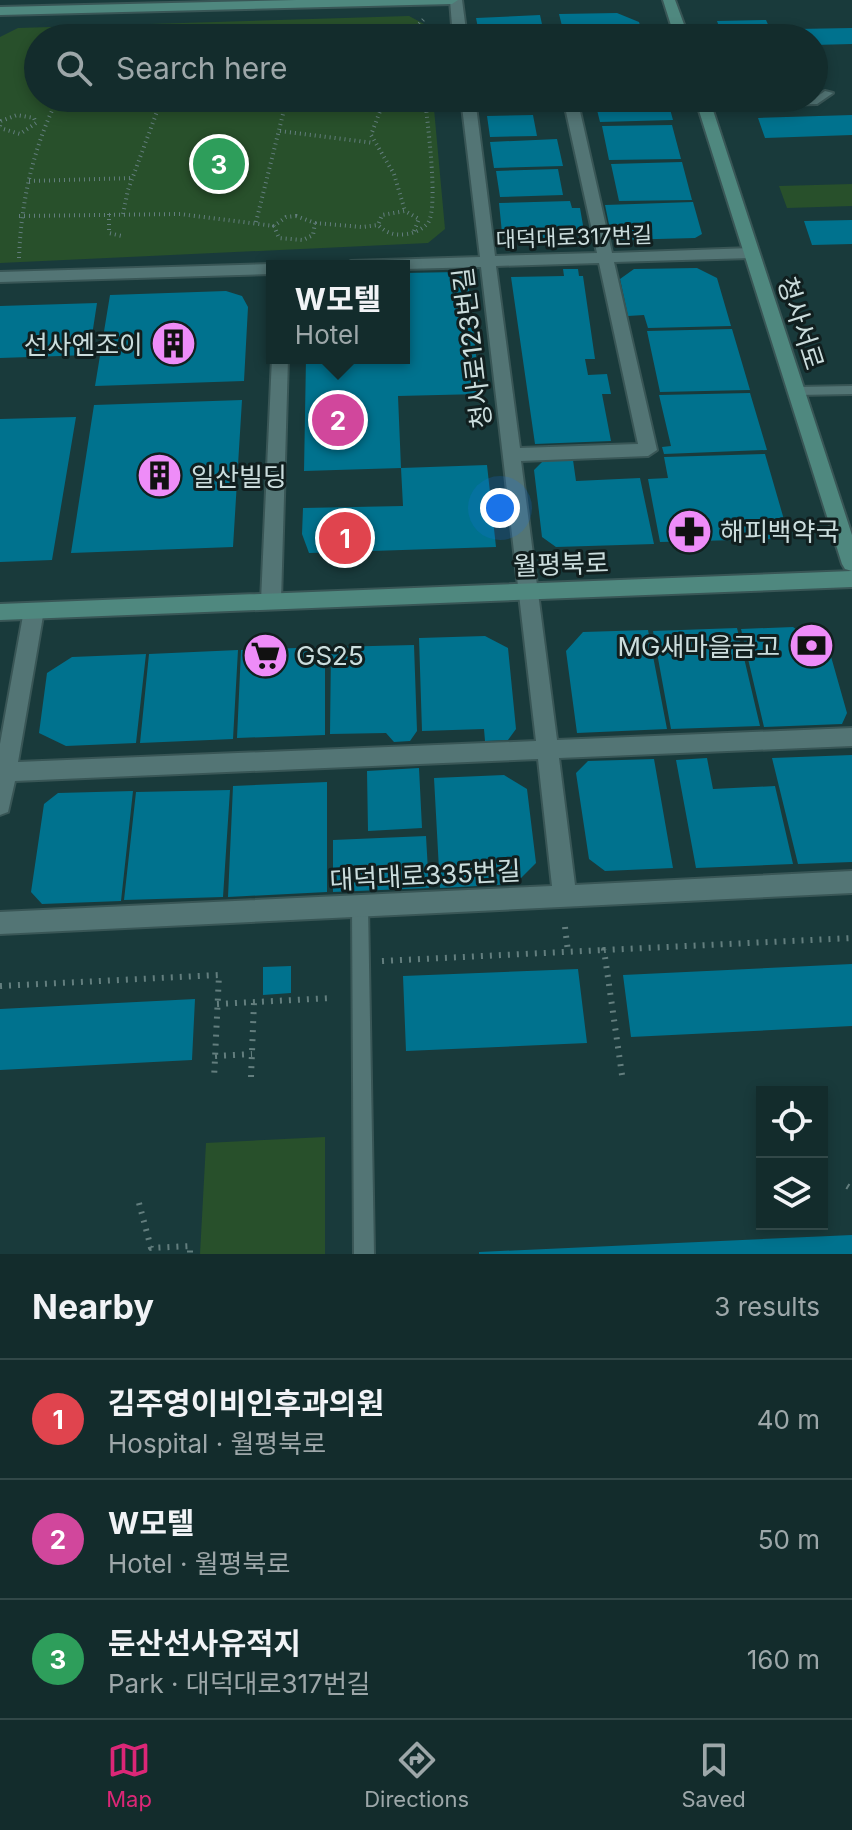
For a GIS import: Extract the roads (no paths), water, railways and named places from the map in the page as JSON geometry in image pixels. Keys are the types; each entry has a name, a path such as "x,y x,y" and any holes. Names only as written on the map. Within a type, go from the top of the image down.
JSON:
{"street":[{"path":"0,11 454,0 458,24"},
{"path":"669,0 677,24"},
{"name":"청사로123번길","path":"470,112 565,895"},
{"path":"512,455 648,450 573,112"},
{"name":"청사서로","path":"706,112 852,564"},
{"name":"대덕대로317번길","path":"410,264 751,253"},
{"path":"0,277 266,269"},
{"path":"271,601 280,364"},
{"name":"월평북로","path":"0,612 852,579"},
{"path":"0,805 34,610"},
{"path":"6,772 852,737"},
{"name":"대덕대로335번길","path":"0,923 852,882"}],"lane":[{"path":"797,391 852,390"},
{"path":"360,906 364,1254"}],"place":[{"name":"둔산선사유적지","path":"219,164"},
{"name":"선사엔조이","path":"174,344"},
{"name":"W모텔","path":"338,420"},
{"name":"일산빌딩","path":"160,476"},
{"name":"해피백약국","path":"689,531"},
{"name":"김주영이비인후과의원","path":"345,538"},
{"name":"MG새마을금고","path":"811,646"},
{"name":"GS25","path":"265,655"}]}
